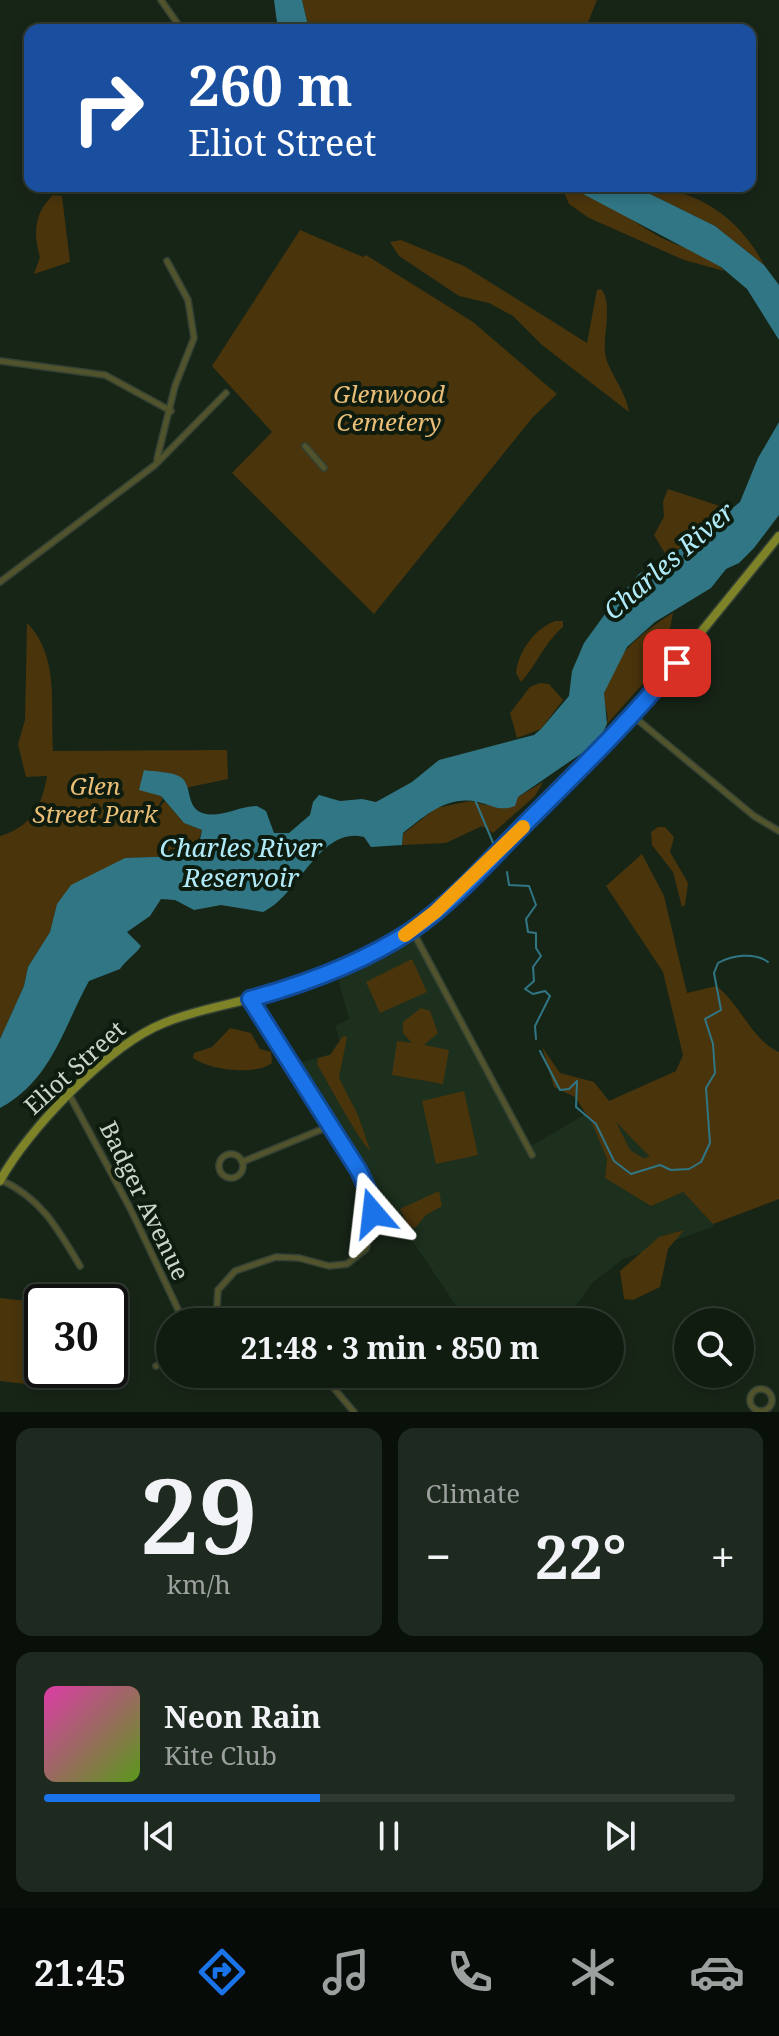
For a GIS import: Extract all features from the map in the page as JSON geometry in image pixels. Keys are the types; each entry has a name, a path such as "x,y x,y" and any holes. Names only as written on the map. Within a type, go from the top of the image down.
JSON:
{"main road":[{"name":"Eliot Street","path":"0,1181 21,1146 70,1096 112,1056 152,1028 250,999 322,973 412,930 473,877 633,716 779,536"}],"street":[{"path":"161,0 178,24"},
{"path":"155,465 175,386 194,338 188,300 167,261"},
{"path":"0,361 105,375 171,411"},
{"path":"0,582 155,465 226,393"},
{"path":"305,446 324,468"},
{"path":"633,716 754,816 779,831"},
{"path":"412,930 532,1155"},
{"path":"217,1308 218,1290 241,1268 283,1257 341,1266 358,1259 366,1249 372,1227 369,1193 250,999"},
{"name":"Badger Avenue","path":"70,1096 131,1210 177,1308"},
{"path":"242,1162 330,1126"},
{"path":"236,1155 242,1162 241,1172 234,1177 225,1176 220,1170 219,1163 225,1156 236,1155"},
{"path":"0,1181 22,1189 45,1209 80,1266"},
{"path":"334,1388 354,1412"},
{"path":"759,1389 768,1393 771,1402 768,1410 757,1410 751,1406 753,1392 759,1389"}],"shaded area":[{"path":"420,935 531,1146 601,1105 715,1226 623,1259 592,1283 574,1308 458,1308 294,1064 343,1051 335,1026 349,1019 337,974 404,946"}],"green space":[{"path":"302,0 597,0 587,24 308,24"},
{"path":"564,192 582,192 596,198 664,239 711,259 724,271 684,260 589,218 569,204"},
{"path":"646,192 678,192 710,206 740,231 764,265 715,226"},
{"path":"53,195 62,196 70,262 34,274 40,257 36,240 37,224 42,209"},
{"name":"Glenwood Cemetery","path":"300,230 363,257 366,255 473,322 557,394 533,417 374,614 232,473 272,432 212,366"},
{"path":"401,240 464,266 587,343 597,290 601,289 606,302 606,359 629,412 542,345 513,316 489,303 459,296 399,256 390,242"},
{"path":"668,489 732,510 667,557 654,535 664,517 663,501"},
{"path":"673,613 664,660 607,724 604,693 614,667 630,646"},
{"path":"555,621 563,621 563,627 521,682 516,673 524,649 534,635"},
{"name":"Glen Street Park","path":"27,623 45,651 49,667 53,751 227,750 228,779 166,792 156,811 165,801 184,823 202,830 195,850 179,856 125,858 57,905 50,932 28,967 24,986 0,1039 0,836 20,827 33,814 42,797 47,776 26,777 18,744 25,720"},
{"path":"549,684 563,700 541,729 517,738 510,713 530,687"},
{"path":"543,782 535,796 493,833 482,826 446,843 402,845 403,834 436,808 470,801 486,805 518,797"},
{"path":"665,827 674,837 670,852 688,883 685,905 682,907 673,872 652,845 651,832"},
{"path":"642,854 664,896 687,993 716,986 761,1039 779,1052 779,1199 713,1224 683,1192 651,1206 605,1178 607,1159 592,1123 575,1097 554,1087 542,1047 560,1073 594,1082 609,1101 676,1071 683,1055 663,972 606,886","holes":["616,1122 649,1156 643,1158 630,1150"]},
{"path":"412,959 427,992 380,1013 366,982"},
{"path":"421,1008 430,1011 438,1033 424,1045 449,1050 443,1084 392,1075 397,1041 412,1043 403,1033 403,1022"},
{"path":"230,1028 251,1033 260,1049 271,1052 272,1063 255,1069 232,1070 210,1066 193,1058 194,1053 212,1047"},
{"path":"343,1036 347,1037 339,1078 358,1115 370,1150 317,1064 318,1058 330,1055"},
{"path":"464,1091 478,1155 436,1164 422,1101"},
{"path":"439,1191 442,1206 426,1215 415,1228 409,1226 400,1209"},
{"path":"684,1230 668,1249 660,1287 633,1300 624,1299 620,1271 659,1237"},
{"path":"0,1298 24,1301 24,1384 0,1381"}],"water":[{"path":"274,0 302,0 308,24 277,24"},
{"path":"579,192 646,192 715,226 764,265 779,285 779,340 747,289 721,267"},
{"name":"Charles River Reservoir","path":"779,422 779,515 754,548 739,563 726,569 711,588 655,622 627,647 604,693 607,724 600,738 518,797 515,806 500,808 467,801 446,804 403,833 402,845 371,847 364,837 348,836 334,842 310,864 276,904 263,912 221,905 194,910 175,900 161,899 150,916 127,932 141,946 139,949 120,969 89,981 44,1068 18,1096 0,1108 0,1039 24,986 28,967 50,932 57,904 71,885 125,858 179,856 199,844 202,830 184,823 161,796 139,790 144,770 182,778 199,812 219,814 257,806 266,811 274,833 289,833 310,815 313,802 319,795 340,801 362,799 376,802 412,782 439,760 534,735 569,696 572,671 584,643 605,614 639,574 690,543 740,502 758,458"}],"waterway":[{"path":"475,800 494,845"},
{"path":"507,872 509,885 529,886 536,905 526,919 528,932 536,933 536,948 541,956 533,967 534,981 525,989 533,994 545,991 550,996 535,1026 536,1039"},
{"path":"540,1051 560,1090 569,1089 577,1081 576,1107 596,1124 614,1161 631,1174 660,1165 671,1170 689,1169 701,1162 710,1143 706,1088 715,1073 713,1044 705,1019 721,1010 714,973 718,963 730,958 750,956 768,962"}],"slow traffic":[{"path":"405,935 435,912 523,827"}],"route":[{"path":"373,1213 369,1193 359,1171 259,1018 250,999 294,985 372,951 420,924 473,877 618,731 677,663"}],"water label":[{"name":"Charles River","path":"669,561"}]}
